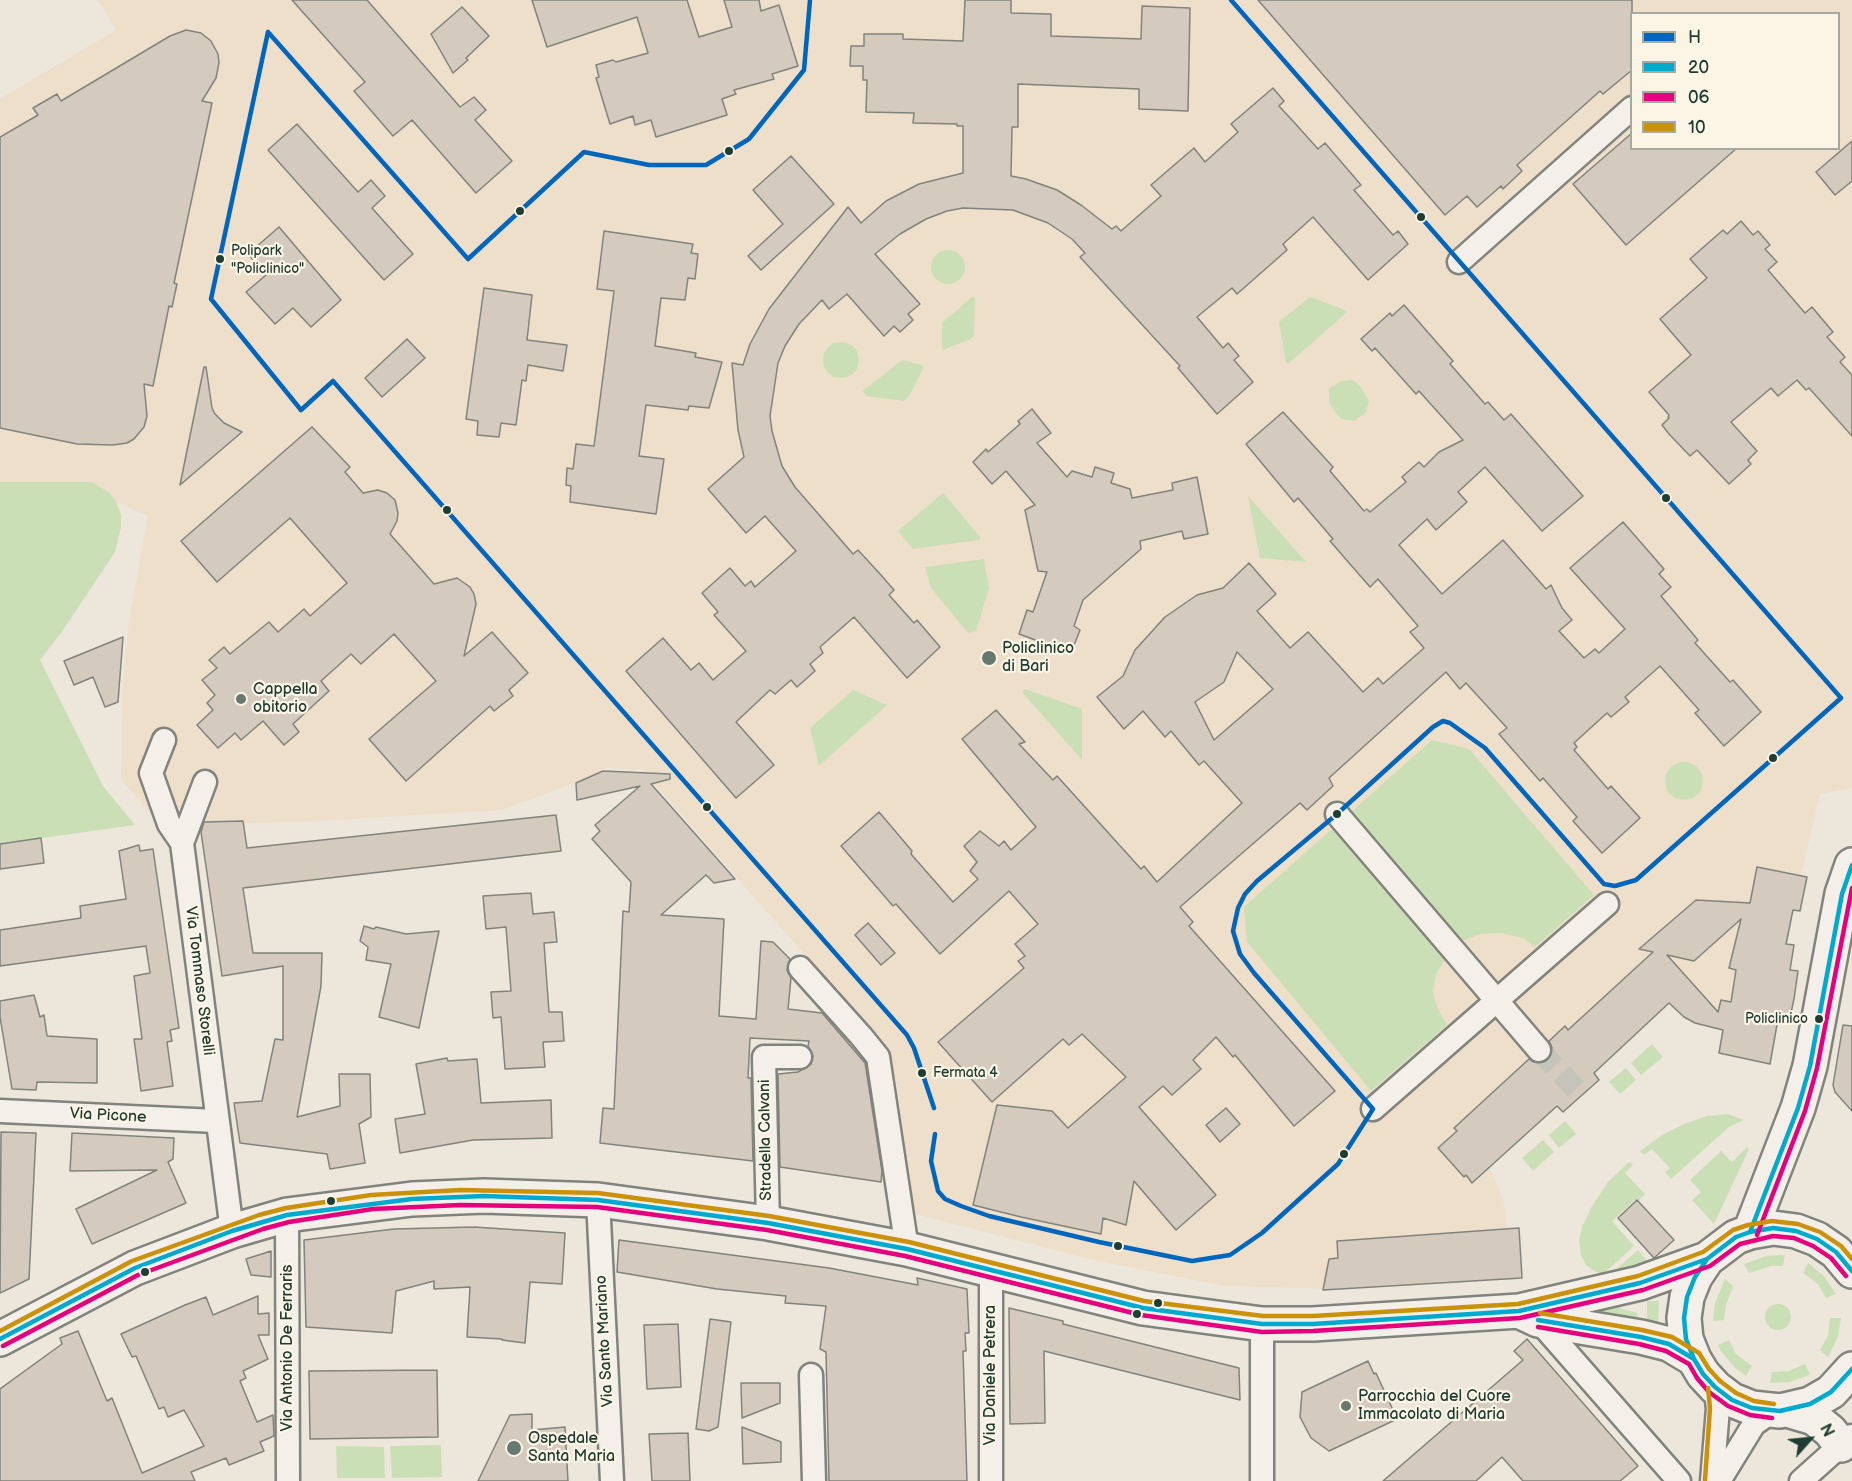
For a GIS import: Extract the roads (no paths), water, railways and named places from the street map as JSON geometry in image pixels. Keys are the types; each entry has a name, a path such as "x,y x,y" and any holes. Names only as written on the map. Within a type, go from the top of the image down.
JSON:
{"street":[{"path":"1459,262 1630,110"},
{"name":"Via Tommaso Storelli","path":"164,740 151,773 169,824 182,843 232,1232"},
{"path":"182,843 205,782"},
{"path":"1337,814 1539,1050"},
{"path":"1750,1232 1798,1108 1810,1066 1842,894 1852,865"},
{"path":"1373,1109 1607,904"},
{"path":"800,968 878,1057 907,1249"},
{"name":"Stradella Calvani","path":"768,1223 764,1057 800,1057"},
{"name":"Via Picone","path":"0,1111 216,1121"},
{"path":"0,1339 135,1268 232,1232 287,1215 372,1202 484,1196 598,1200 768,1223 907,1249 1143,1308 1262,1324 1529,1316 1669,1344 1694,1359"},
{"name":"Via Santo Mariano","path":"598,1200 612,1481"},
{"name":"Via Antonio De Ferraris","path":"287,1215 288,1481"},
{"path":"1801,1481 1846,1440 1814,1418 1752,1408 1732,1400 1715,1387 1703,1374 1686,1339 1684,1318 1687,1297 1695,1277 1715,1251 1736,1237 1773,1228 1796,1231 1817,1239 1836,1252 1852,1271"},
{"path":"1529,1316 1640,1283 1707,1259"},
{"name":"Via Daniele Petrera","path":"991,1269 991,1481"},
{"path":"1529,1316 1679,1481"},
{"path":"1262,1324 1262,1481"},
{"path":"811,1375 814,1481"},
{"path":"1719,1481 1754,1424 1780,1411 1810,1404 1851,1380"},
{"path":"1712,1481 1718,1408 1715,1387"}],"tunnel":[{"path":"1539,1050 1576,1089"}],"place":[{"name":"Polipark \"Policlinico\"","path":"220,259"},
{"name":"Policlinico di Bari","path":"989,658"},
{"name":"Cappella obitorio","path":"241,699"},
{"name":"Policlinico","path":"1819,1019"},
{"name":"Fermata 4","path":"922,1073"},
{"name":"Parrocchia del Cuore Immacolato di Maria","path":"1346,1406"},
{"name":"Ospedale Santa Maria","path":"514,1448"}]}
